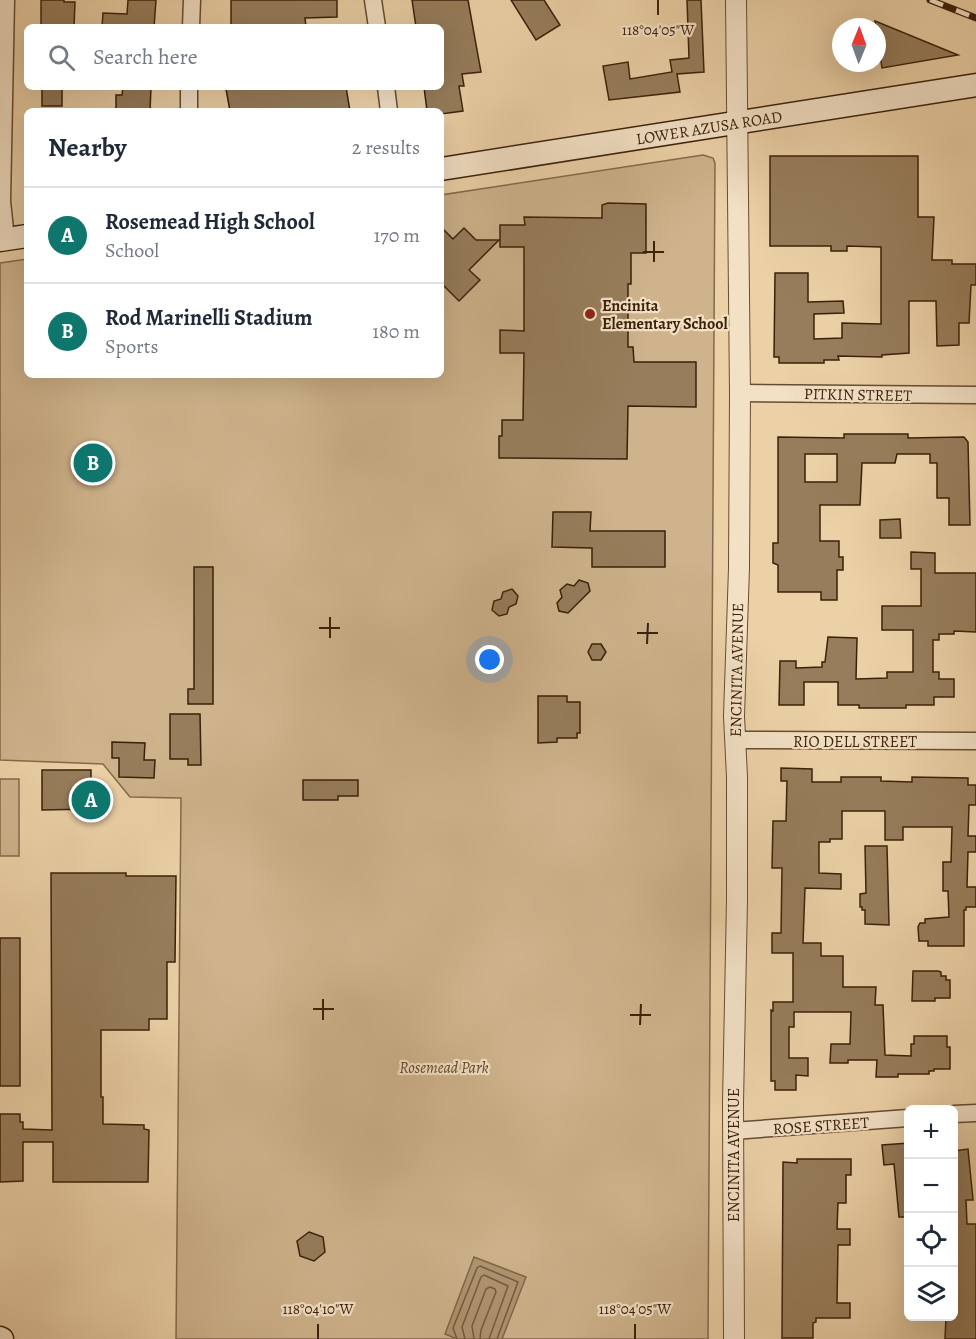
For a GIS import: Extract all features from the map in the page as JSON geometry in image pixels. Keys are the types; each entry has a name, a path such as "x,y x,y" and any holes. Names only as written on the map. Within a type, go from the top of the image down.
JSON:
{"main road":[{"name":"LOWER AZUSA ROAD","path":"444,169 976,85"}],"street":[{"path":"6,0 2,201 11,238"},
{"path":"191,24 192,0"},
{"path":"373,0 377,24"},
{"name":"ENCINITA AVENUE","path":"734,1339 733,1131 737,900 735,740 740,393 736,0"},
{"path":"189,90 189,108"},
{"path":"386,90 389,108"},
{"name":"PITKIN STREET","path":"740,393 976,395"},
{"name":"RIO DELL STREET","path":"735,740 976,741"},
{"path":"958,1114 976,1113"},
{"name":"ROSE STREET","path":"733,1131 904,1118"}],"green space":[{"name":"Rosemead Park","path":"703,155 713,158 715,163 708,1339 176,1339 181,798 130,797 103,764 0,760 0,263 24,259 24,378 444,378 444,195"},
{"path":"0,779 19,779 19,856 0,856"}],"water":[{"path":"474,1257 526,1277 502,1339 457,1339 445,1334"}],"building":[{"path":"41,0 75,2 74,24 41,24"},
{"path":"128,0 156,0 154,24 102,24 103,13 127,14"},
{"path":"231,0 337,0 337,17 305,18 306,24 231,24"},
{"path":"412,0 468,0 481,72 462,74 464,86 459,86 463,111 444,114 444,108 427,108 424,90 444,90 444,24 416,24"},
{"path":"511,0 544,0 560,25 536,40"},
{"path":"687,0 701,0 704,72 677,74 680,92 609,100 603,66 628,62 630,79 672,72 670,60 689,58"},
{"path":"886,26 958,55 886,67"},
{"path":"42,90 62,90 62,106 42,106"},
{"path":"123,90 151,90 150,108 116,108 116,95 122,95"},
{"path":"226,90 346,90 350,108 229,108"},
{"path":"770,156 918,156 918,217 934,217 932,260 952,260 952,264 976,264 976,285 971,285 969,323 959,323 959,345 937,346 936,301 909,301 909,353 882,355 882,357 838,356 839,360 824,360 824,363 779,363 779,357 774,357 775,273 808,273 808,302 843,301 844,313 814,314 814,339 842,338 842,323 881,324 881,247 847,246 847,251 831,251 831,246 770,246"},
{"path":"608,203 646,204 646,253 631,253 631,284 628,284 628,347 633,347 634,362 696,362 696,407 628,406 627,459 499,458 502,420 523,420 524,353 500,353 500,330 524,331 524,247 500,247 500,225 525,225 524,217 602,218 602,205"},
{"path":"464,228 476,240 499,240 469,270 480,280 459,301 444,286 444,230 453,239"},
{"path":"844,434 908,434 908,438 964,437 968,442 970,525 949,525 949,498 937,498 937,463 930,463 930,454 897,454 895,463 862,463 860,505 820,505 820,541 839,541 839,557 843,557 843,570 837,570 837,600 821,600 821,592 778,592 778,565 773,563 773,543 778,543 778,437 844,438","holes":["805,454 837,454 837,482 805,482"]},
{"path":"553,512 591,512 590,531 665,531 665,567 592,567 592,548 552,547"},
{"path":"900,519 901,538 880,538 880,520"},
{"path":"911,552 935,553 935,573 976,573 976,632 954,631 954,634 939,634 939,640 933,640 933,672 939,672 939,679 954,679 954,697 934,697 934,705 906,705 906,708 859,708 859,705 838,705 838,682 804,682 804,705 779,705 780,661 796,661 796,668 822,667 822,662 825,662 828,637 857,638 856,679 887,678 887,672 913,672 913,630 882,630 882,606 921,606 921,569 911,569"},
{"path":"194,567 213,567 213,704 188,704 188,689 194,689"},
{"path":"579,580 588,583 590,591 568,613 559,611 557,603 562,597 560,590 567,584 574,586"},
{"path":"512,589 518,596 516,604 509,607 507,614 499,616 492,610 494,601 501,599 503,592"},
{"path":"592,644 601,644 606,652 601,660 592,660 588,652"},
{"path":"538,696 567,696 567,702 580,702 580,733 577,733 577,738 557,738 557,742 538,743"},
{"path":"170,714 200,714 201,765 188,765 188,759 170,759"},
{"path":"112,742 145,743 144,760 155,760 154,778 119,777 119,758 112,758"},
{"path":"781,768 812,769 812,782 841,782 841,777 881,777 881,781 912,782 912,777 968,778 968,785 976,785 976,805 969,805 968,836 976,836 976,852 968,852 967,887 976,887 976,907 966,907 964,910 964,946 928,946 928,941 919,941 918,927 920,923 925,923 925,919 949,917 948,891 943,891 943,862 951,862 952,827 903,827 903,840 885,840 885,811 842,811 842,839 819,842 819,873 841,874 841,889 805,888 803,943 821,943 821,956 843,956 843,987 876,987 875,1005 883,1005 885,1055 911,1056 914,1036 947,1036 947,1047 950,1047 950,1069 934,1069 934,1071 929,1071 929,1074 876,1077 877,1060 848,1060 848,1063 830,1063 831,1044 850,1044 851,1012 794,1012 794,1027 789,1027 789,1058 808,1058 808,1076 796,1075 796,1090 775,1090 775,1081 771,1081 771,1010 773,1011 773,1002 793,1002 793,953 772,953 772,933 781,933 782,868 772,868 773,821 786,821 787,781 781,781"},
{"path":"42,770 91,770 91,809 42,810"},
{"path":"303,780 358,780 358,796 338,796 338,800 303,800"},
{"path":"865,846 887,846 889,925 865,924 865,910 860,907 860,894 866,893"},
{"path":"51,873 176,876 175,962 167,962 167,1019 149,1019 149,1030 101,1030 103,1124 144,1125 144,1129 149,1130 148,1182 53,1182 53,1142 23,1142 23,1181 0,1182 0,1114 20,1114 23,1129 52,1130"},
{"path":"0,938 20,938 20,1086 0,1086"},
{"path":"913,971 941,972 941,976 946,976 946,980 950,980 950,998 935,998 935,1001 912,1001"},
{"path":"904,1143 904,1217 899,1217 894,1164 884,1165 882,1145"},
{"path":"968,1149 973,1200 966,1200 967,1224 976,1224 976,1339 945,1339 946,1321 958,1321 958,1150"},
{"path":"797,1159 851,1159 851,1175 846,1175 846,1203 838,1203 837,1229 850,1229 850,1245 838,1245 837,1303 850,1303 850,1318 816,1318 816,1322 813,1323 813,1338 782,1338 783,1162 797,1163"},
{"path":"309,1232 323,1237 325,1252 314,1261 300,1256 297,1241"}],"railway":[{"path":"930,0 976,18"}],"place":[{"name":"Encinita Elementary School","path":"590,314"},
{"name":"Rod Marinelli Stadium","path":"93,463"},
{"name":"Rosemead High School","path":"91,800"}]}
